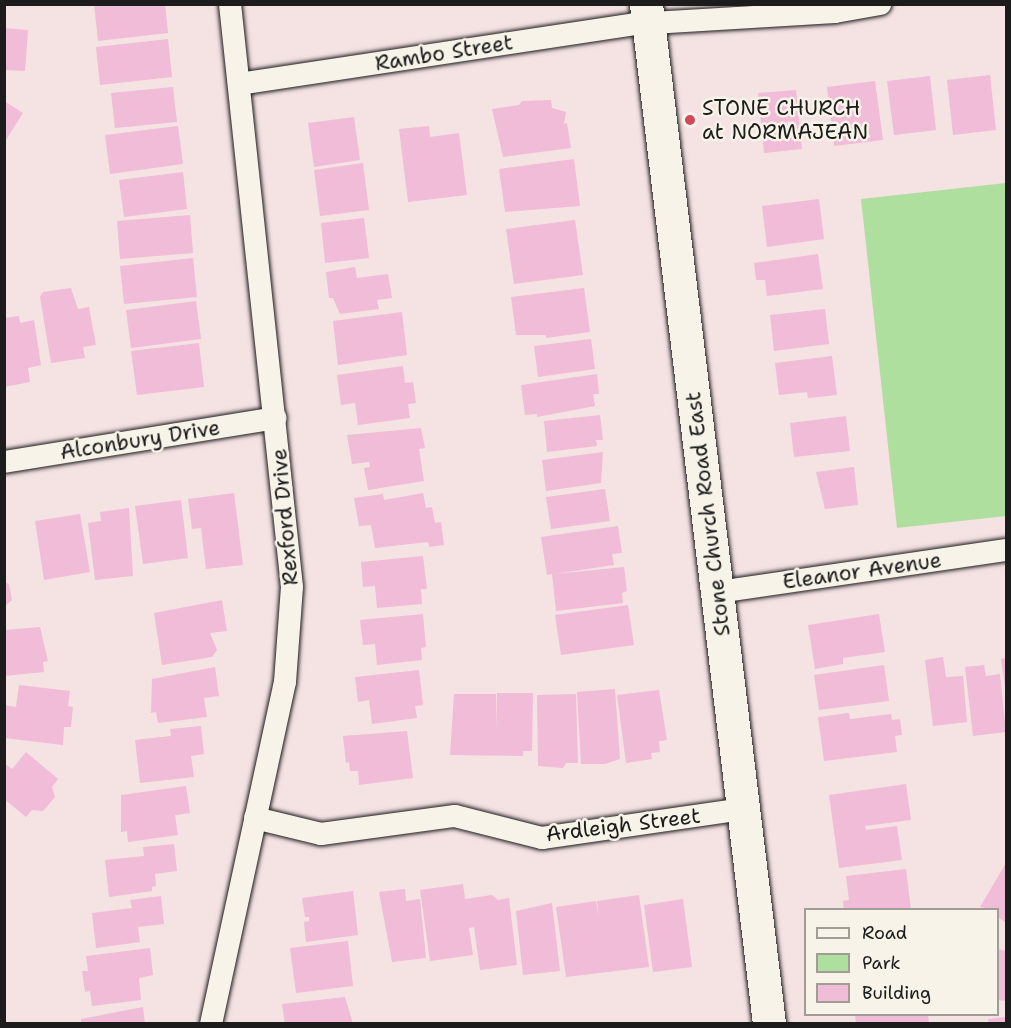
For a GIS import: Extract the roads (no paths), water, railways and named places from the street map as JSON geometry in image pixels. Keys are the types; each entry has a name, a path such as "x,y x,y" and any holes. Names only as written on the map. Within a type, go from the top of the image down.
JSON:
{"main road":[{"name":"Stone Church Road East","path":"647,14 769,1023"}],"street":[{"name":"Rexford Drive","path":"212,1023 285,682 292,587 230,4"},
{"name":"Rambo Street","path":"239,84 647,14 835,12 880,4"},
{"name":"Alconbury Drive","path":"4,462 275,418"},
{"name":"Eleanor Avenue","path":"718,592 1006,550"},
{"name":"Ardleigh Street","path":"255,818 321,834 455,816 542,838 744,809"}],"place":[{"name":"STONE CHURCH at NORMAJEAN","path":"690,120"}]}
